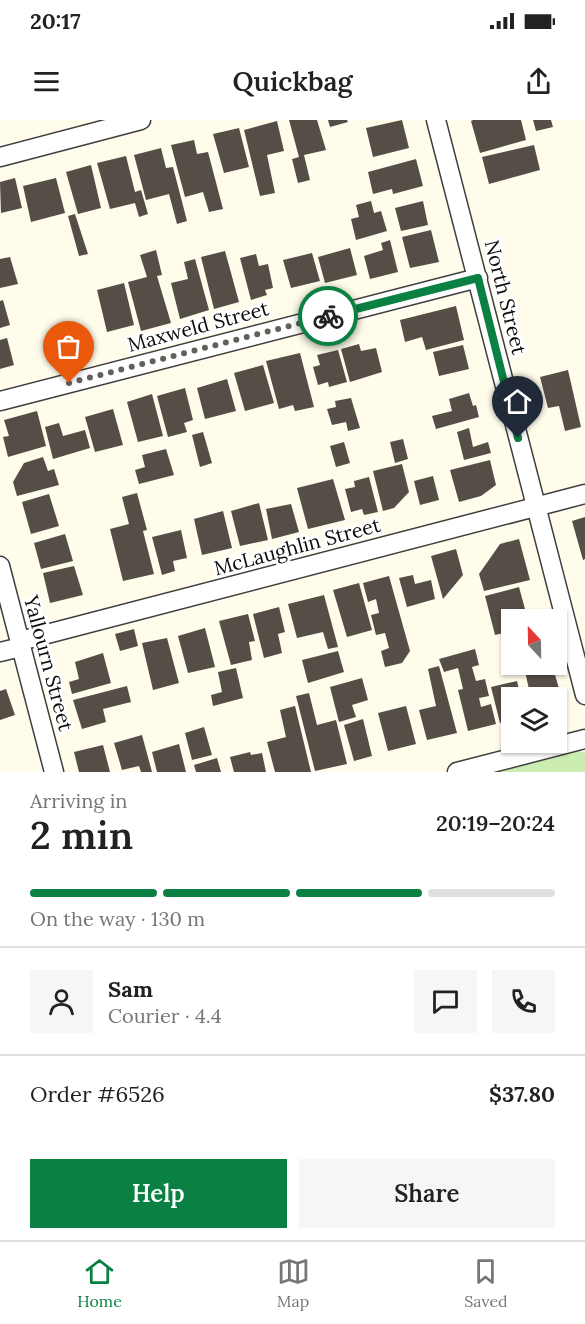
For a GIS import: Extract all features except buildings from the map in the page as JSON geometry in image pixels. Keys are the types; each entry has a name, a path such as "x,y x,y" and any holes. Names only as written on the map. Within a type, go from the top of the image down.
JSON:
{"street":[{"path":"0,157 141,120"},
{"name":"North Street","path":"441,121 478,278 585,695"},
{"name":"Maxweld Street","path":"0,401 478,278"},
{"name":"McLaughlin Street","path":"0,652 20,641 585,494"},
{"name":"Yallourn Street","path":"0,566 54,772"},
{"name":"McLaughlin Street","path":"0,640 20,641"},
{"path":"457,772 585,739"}],"green space":[{"path":"579,751 585,753 585,772 493,772"}],"way so far":[{"path":"69,383 328,316"}],"route":[{"path":"328,316 478,278 518,438"}]}
